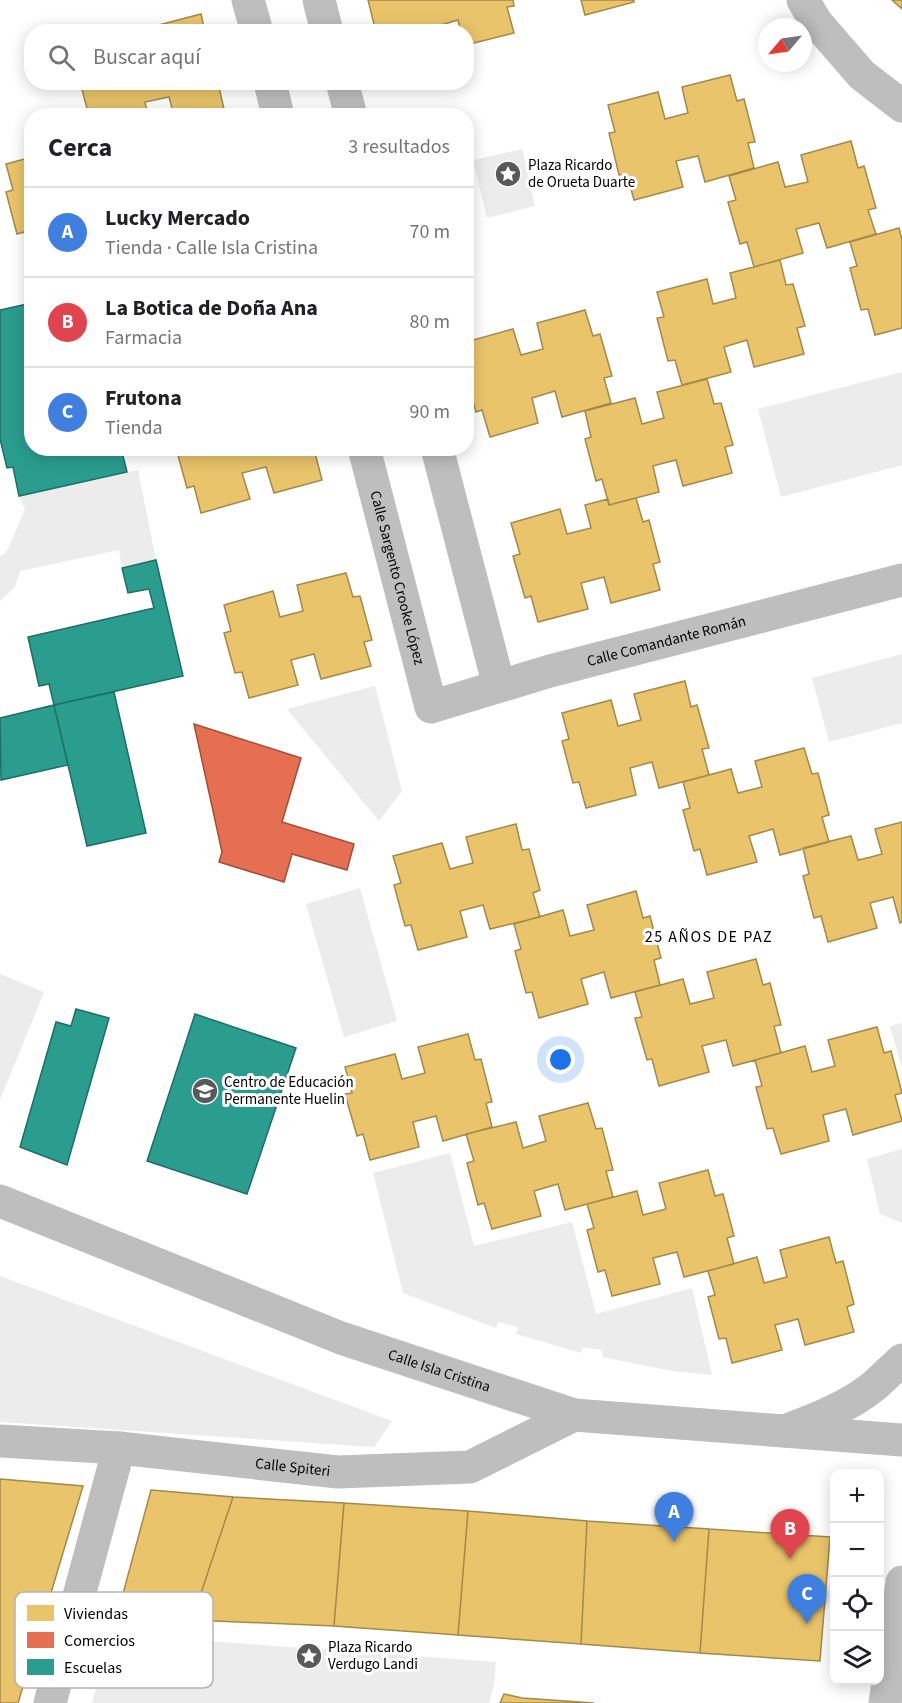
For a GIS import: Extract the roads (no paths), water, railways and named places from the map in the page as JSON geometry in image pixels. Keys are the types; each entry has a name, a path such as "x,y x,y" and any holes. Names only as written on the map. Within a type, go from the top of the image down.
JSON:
{"street":[{"path":"249,0 255,24"},
{"path":"319,0 325,24"},
{"path":"803,0 816,22 862,75 902,106"},
{"path":"272,90 276,108"},
{"path":"344,90 349,108"},
{"name":"Calle Sargento Crooke López","path":"366,456 431,707"},
{"path":"440,456 499,686"},
{"name":"Calle Comandante Román","path":"431,707 550,670 902,580"},
{"name":"Calle Isla Cristina","path":"0,1201 341,1338 574,1415 902,1440"},
{"path":"785,1431 829,1414 873,1386 902,1360"},
{"name":"Calle Spiteri","path":"0,1441 119,1448 338,1472 470,1467 574,1415"},
{"path":"80,1592 119,1448"},
{"path":"885,1703 902,1582"},
{"path":"50,1703 54,1688"}],"place":[{"name":"Plaza Ricardo de Orueta Duarte","path":"508,174"},
{"name":"Centro de Educación Permanente Huelin","path":"205,1091"},
{"name":"Lucky Mercado","path":"674,1542"},
{"name":"La Botica de Doña Ana","path":"790,1559"},
{"name":"Frutona","path":"807,1624"},
{"name":"Plaza Ricardo Verdugo Landi","path":"309,1656"}],"district":[{"name":"25 AÑOS DE PAZ","path":"709,936"}]}
